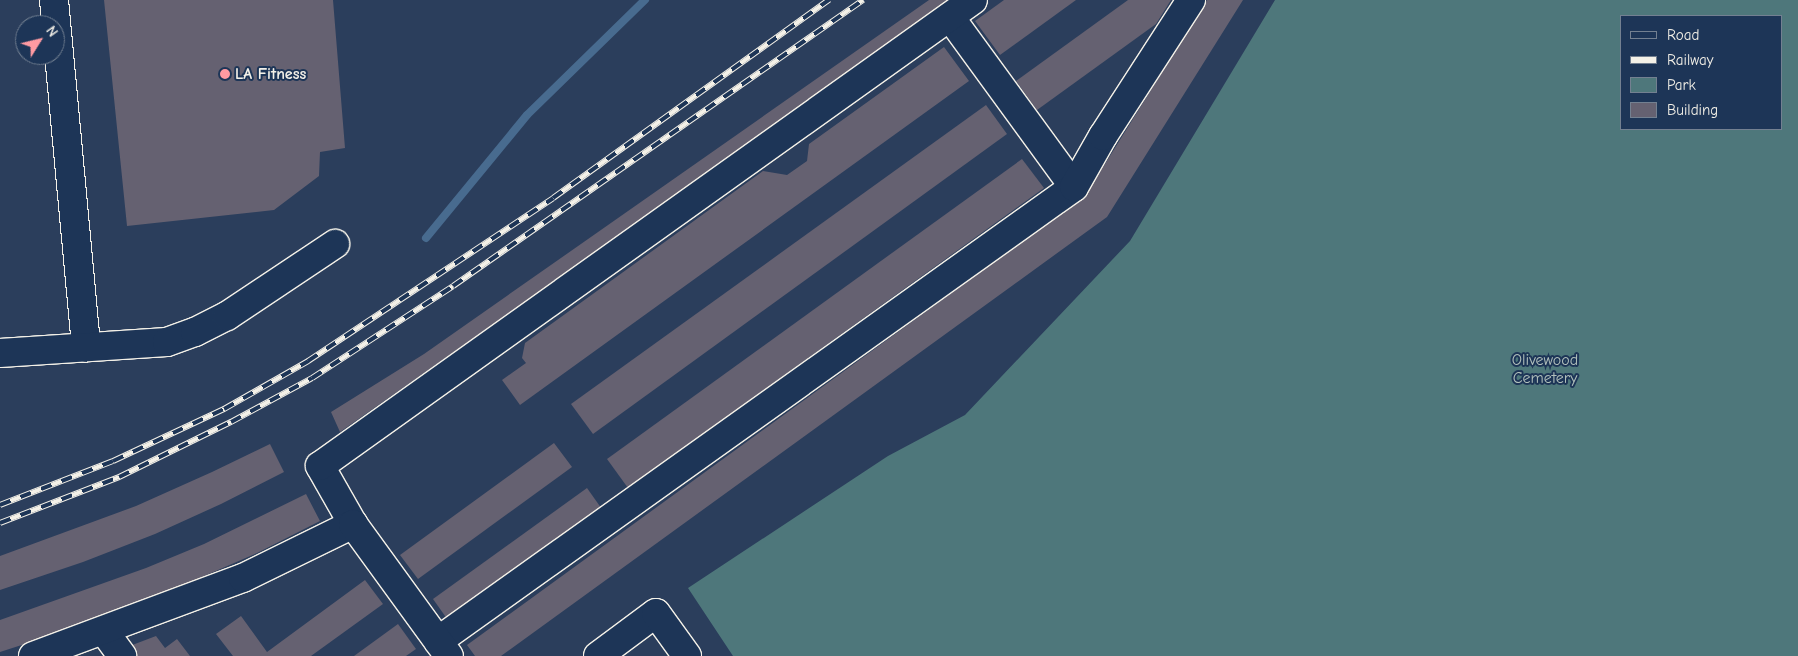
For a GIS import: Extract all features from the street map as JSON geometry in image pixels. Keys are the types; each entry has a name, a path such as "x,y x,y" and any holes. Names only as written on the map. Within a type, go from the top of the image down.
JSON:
{"street":[{"path":"54,0 86,348"},
{"path":"973,0 320,466 353,524 444,648 1074,187 1104,136 1191,0"},
{"path":"950,17 1074,187"},
{"path":"0,353 167,342 196,332 227,316 335,244"},
{"path":"33,656 243,578 353,524"},
{"path":"598,656 656,613 687,656"},
{"path":"104,631 122,656"}],"green space":[{"name":"Olivewood Cemetery","path":"1275,0 1798,0 1798,656 733,656 688,588 888,456 965,415 1130,241"}],"building":[{"name":"LA Fitness","path":"104,0 333,0 345,148 320,152 319,176 274,210 127,226"},
{"path":"929,0 955,0 340,432 331,412 424,354"},
{"path":"1004,0 1076,0 1000,55 975,21"},
{"path":"1128,0 1171,0 1156,24 1037,110 1016,81"},
{"path":"1207,0 1243,0 1107,217 501,656 475,656 467,645 1085,196"},
{"path":"944,47 969,81 520,405 502,380 526,363 522,358 525,343 763,171 787,175 807,161 809,144"},
{"path":"986,105 1007,134 593,434 571,404"},
{"path":"1022,159 1044,188 628,488 607,459"},
{"path":"554,443 572,467 418,579 400,555"},
{"path":"270,444 284,472 221,504 155,534 83,562 0,590 0,556 136,506"},
{"path":"587,488 604,512 450,623 433,599"},
{"path":"306,494 320,521 257,553 156,597 90,623 0,652 0,620 146,568 204,544"},
{"path":"365,580 383,604 311,656 233,656 216,634 241,616 267,652"},
{"path":"398,624 416,649 406,656 354,656"},
{"path":"156,636 165,648 177,639 190,656 134,656 127,647"}],"waterway":[{"path":"426,238 527,115 645,0"}],"railway":[{"path":"0,505 113,461 224,409 308,361 553,198 829,0"},
{"path":"0,523 119,477 231,422 312,378 453,286 863,0"}],"place":[{"name":"LA Fitness","path":"225,74"}]}
